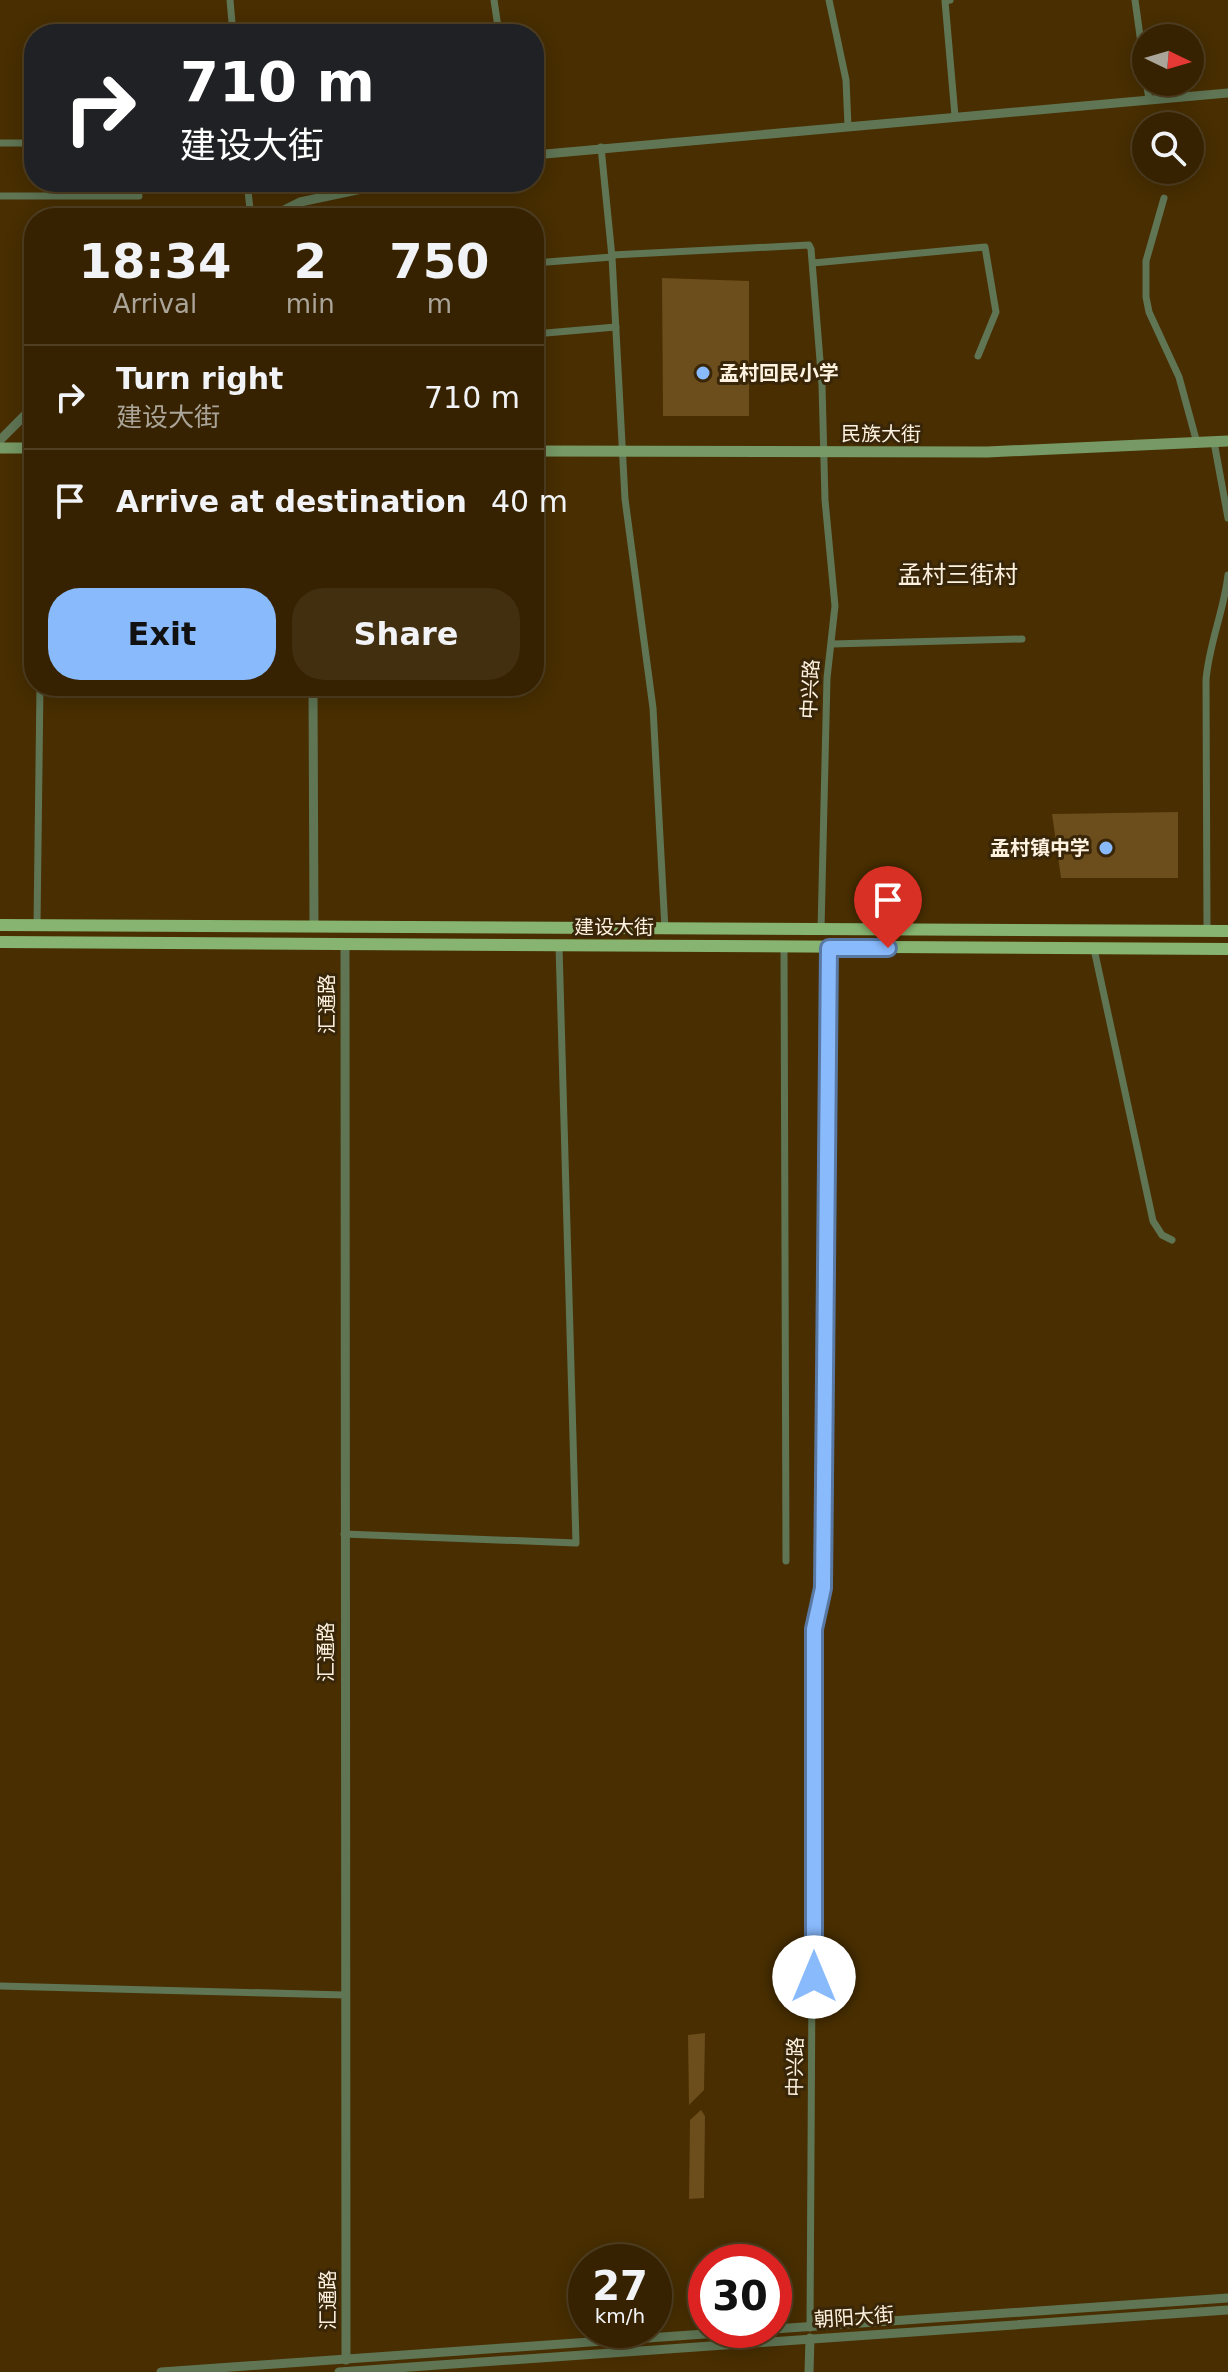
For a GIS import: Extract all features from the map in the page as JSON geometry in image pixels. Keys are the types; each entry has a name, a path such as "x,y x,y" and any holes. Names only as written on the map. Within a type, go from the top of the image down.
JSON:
{"main road":[{"name":"民族大街","path":"544,451 987,452 1228,441"},
{"path":"0,448 24,448"},
{"name":"建设大街","path":"0,925 1228,931"},
{"name":"建设大街","path":"0,942 1228,949"}],"street":[{"path":"230,0 232,24"},
{"path":"494,0 498,24"},
{"path":"829,0 846,80 848,126"},
{"path":"950,0 945,1 955,116"},
{"path":"1135,0 1138,24"},
{"path":"544,154 1228,93"},
{"path":"0,143 24,143"},
{"path":"601,147 612,256 625,499 653,708 665,929"},
{"path":"304,208 360,192"},
{"path":"0,196 139,196"},
{"path":"1164,198 1146,261 1146,297 1179,377 1197,443"},
{"path":"544,262 809,245 813,263 985,247 996,312 978,356"},
{"name":"中兴路","path":"813,263 834,587 827,678 821,930"},
{"path":"544,333 616,327"},
{"path":"0,440 24,416"},
{"path":"1214,442 1228,518"},
{"path":"1207,931 1206,680 1209,648 1224,610 1228,575"},
{"path":"832,644 1022,639"},
{"path":"37,925 40,696"},
{"path":"313,696 314,927"},
{"name":"汇通路","path":"345,945 346,2360"},
{"path":"344,1534 576,1543 559,946"},
{"path":"784,947 786,1561"},
{"name":"中兴路","path":"809,2372 814,1629 823,1588 829,948"},
{"path":"1094,949 1153,1221 1162,1235 1172,1240"},
{"path":"0,1986 345,1995"},
{"name":"朝阳大街","path":"792,2328 1228,2298"},
{"name":"朝阳大街","path":"342,2372 1228,2310"},
{"path":"161,2372 688,2335"}],"shaded area":[{"path":"662,278 749,281 749,416 663,416"},
{"path":"1178,812 1178,878 1061,878 1052,814"},
{"path":"705,2033 704,2090 689,2105 688,2035"},
{"path":"701,2110 705,2116 704,2198 689,2199 690,2120"}],"place":[{"name":"孟村回民小学","path":"703,373"},
{"name":"孟村镇中学","path":"1106,848"}],"district":[{"name":"孟村三街村","path":"958,575"}],"route":[{"path":"814,1977 814,1629 823,1588 829,948 888,948"}]}
